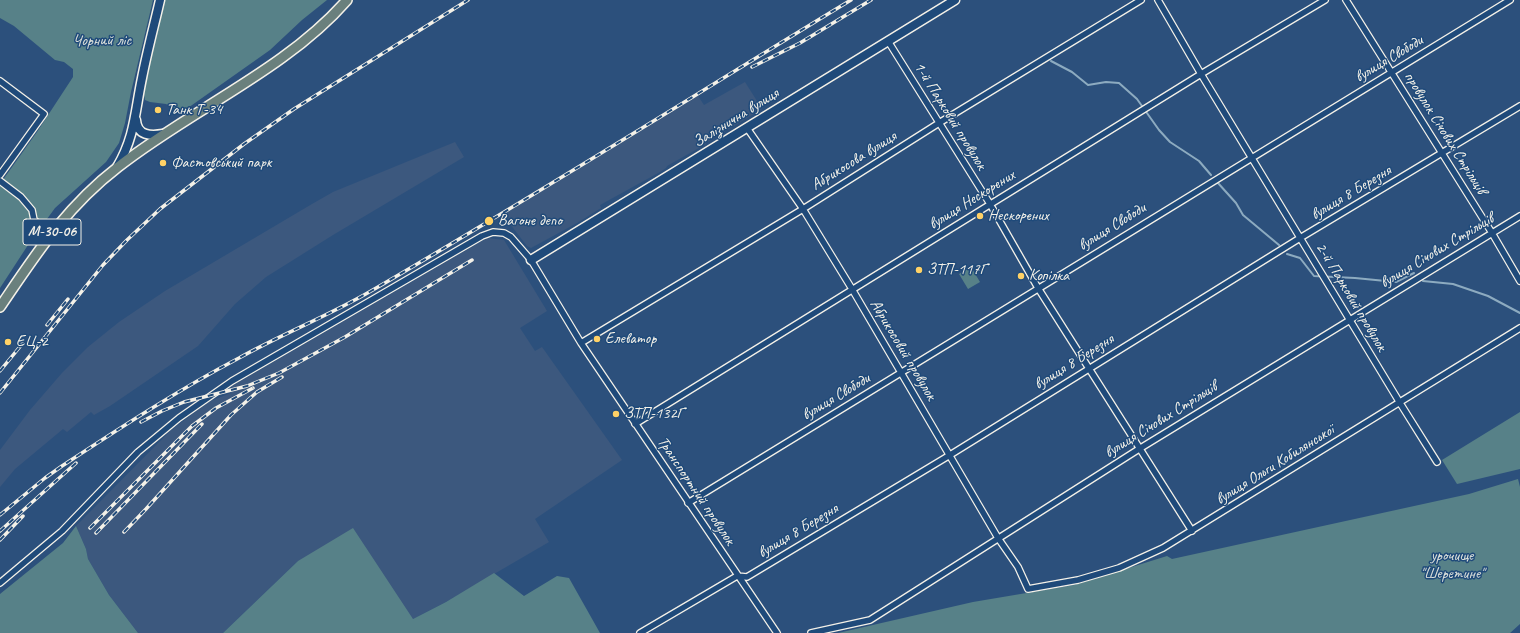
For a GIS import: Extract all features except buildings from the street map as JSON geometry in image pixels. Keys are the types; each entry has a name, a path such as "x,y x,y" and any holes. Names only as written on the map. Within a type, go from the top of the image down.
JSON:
{"main road":[{"name":"М-30-06","path":"0,307 51,233 74,206 116,167 289,52 328,20 347,0"}],"street":[{"path":"116,167 122,158 131,136 160,0"},
{"name":"Залізнична вулиця","path":"531,260 955,0"},
{"name":"Абрикосова вулиця","path":"581,343 803,209 939,123 1141,0"},
{"name":"2-й Парковий провулок","path":"1158,0 1251,158 1437,462"},
{"name":"вулиця Нескорених","path":"635,424 1201,74 1325,0"},
{"name":"провулок Січових Стрільців","path":"1346,0 1492,233 1520,281"},
{"name":"вулиця Свободи","path":"688,502 1510,0"},
{"name":"1-й Парковий провулок","path":"888,41 990,204 1038,288 1192,531"},
{"path":"0,81 44,114 0,174"},
{"name":"вулиця 8 Березня","path":"640,633 737,576 747,577 950,455 1300,238 1520,106"},
{"path":"135,115 136,123 142,132 147,135 152,136 166,133"},
{"name":"Абрикосовий провулок","path":"747,128 803,209 852,289 998,538 1018,567 1028,589"},
{"path":"0,181 21,197 32,210 34,220 51,233"},
{"name":"вулиця Січових Стрільців","path":"811,633 870,620 1139,449 1520,216"},
{"name":"Транспортний провулок","path":"0,583 62,531 138,452 157,435 232,381 488,233 504,233 511,237 531,260 581,343 737,576 777,633"},
{"name":"вулиця Ольги Кобилянської","path":"1028,589 1078,580 1119,568 1162,548 1192,531 1520,328"}],"shaded area":[{"path":"745,82 762,109 706,144 667,166 660,172 600,205 601,208 577,223 531,248 527,246 503,215 698,96 704,105"},
{"path":"455,142 464,157 266,277 235,304 198,346 110,406 94,415 91,412 67,432 63,429 15,469 0,487 0,450 30,410 62,373 88,347 119,322 165,291 333,192"},
{"path":"487,238 504,240 547,311 520,328 535,351 542,347 622,460 535,519 549,542 446,602 413,619 298,561 223,633 138,633 109,595 88,559 86,549 76,526 171,430 210,401 231,393 232,386"}],"green space":[{"name":"Чорний ліс","path":"0,0 153,0 125,123 119,143 106,162 55,208 28,245 0,288 0,184 37,132 73,77 73,69 64,62 55,60 14,26 0,18"},
{"path":"164,0 327,0 302,20 270,50 185,110 179,111 166,104 145,100 144,95"},
{"path":"971,267 980,282 968,289 959,274"},
{"path":"1520,412 1520,469 1457,484 1442,460"},
{"name":"урочище \"Шеретине\"","path":"1518,479 1520,487 1520,624 1510,633 838,633 973,602 1074,585 1167,556 1172,559 1469,494"},
{"path":"76,526 86,549 88,559 109,595 138,633 0,633 0,594 63,543"},
{"path":"353,528 413,619 446,602 494,573 524,596 557,576 569,578 600,633 223,633 298,561"}],"waterway":[{"path":"1051,61 1072,72 1088,85 1106,82 1119,83 1137,99 1159,130 1170,142 1199,161 1211,175"},
{"path":"1218,183 1236,203 1243,215 1279,245"},
{"path":"1287,254 1300,258 1314,276 1396,282 1414,273"},
{"path":"1423,281 1453,284 1488,296 1520,313"}],"railway":[{"path":"0,393 103,265 160,209 244,144 294,109 468,0"},
{"path":"0,515 62,466 171,396 255,349 338,309 371,291 552,183 851,0"},
{"path":"752,67 800,43 871,0"},
{"path":"141,422 184,402 247,386 279,373 345,337 472,260"},
{"path":"47,325 68,299"},
{"path":"0,371 23,343"},
{"path":"124,532 231,415 257,392 282,377"},
{"path":"90,528 192,426 216,408 253,388"},
{"path":"96,533 202,424"},
{"path":"0,531 76,463"},
{"path":"0,540 23,516"}],"place":[{"name":"Танк Т-34","path":"158,110"},
{"name":"Фастовський парк","path":"163,163"},
{"name":"Нескорених","path":"980,216"},
{"name":"Вагоне депо","path":"489,221"},
{"name":"ЗТП-117Г","path":"919,270"},
{"name":"Копілка","path":"1021,276"},
{"name":"Елеватор","path":"597,339"},
{"name":"ЕЦ-2","path":"8,342"},
{"name":"ЗТП-132Г","path":"616,414"}]}
